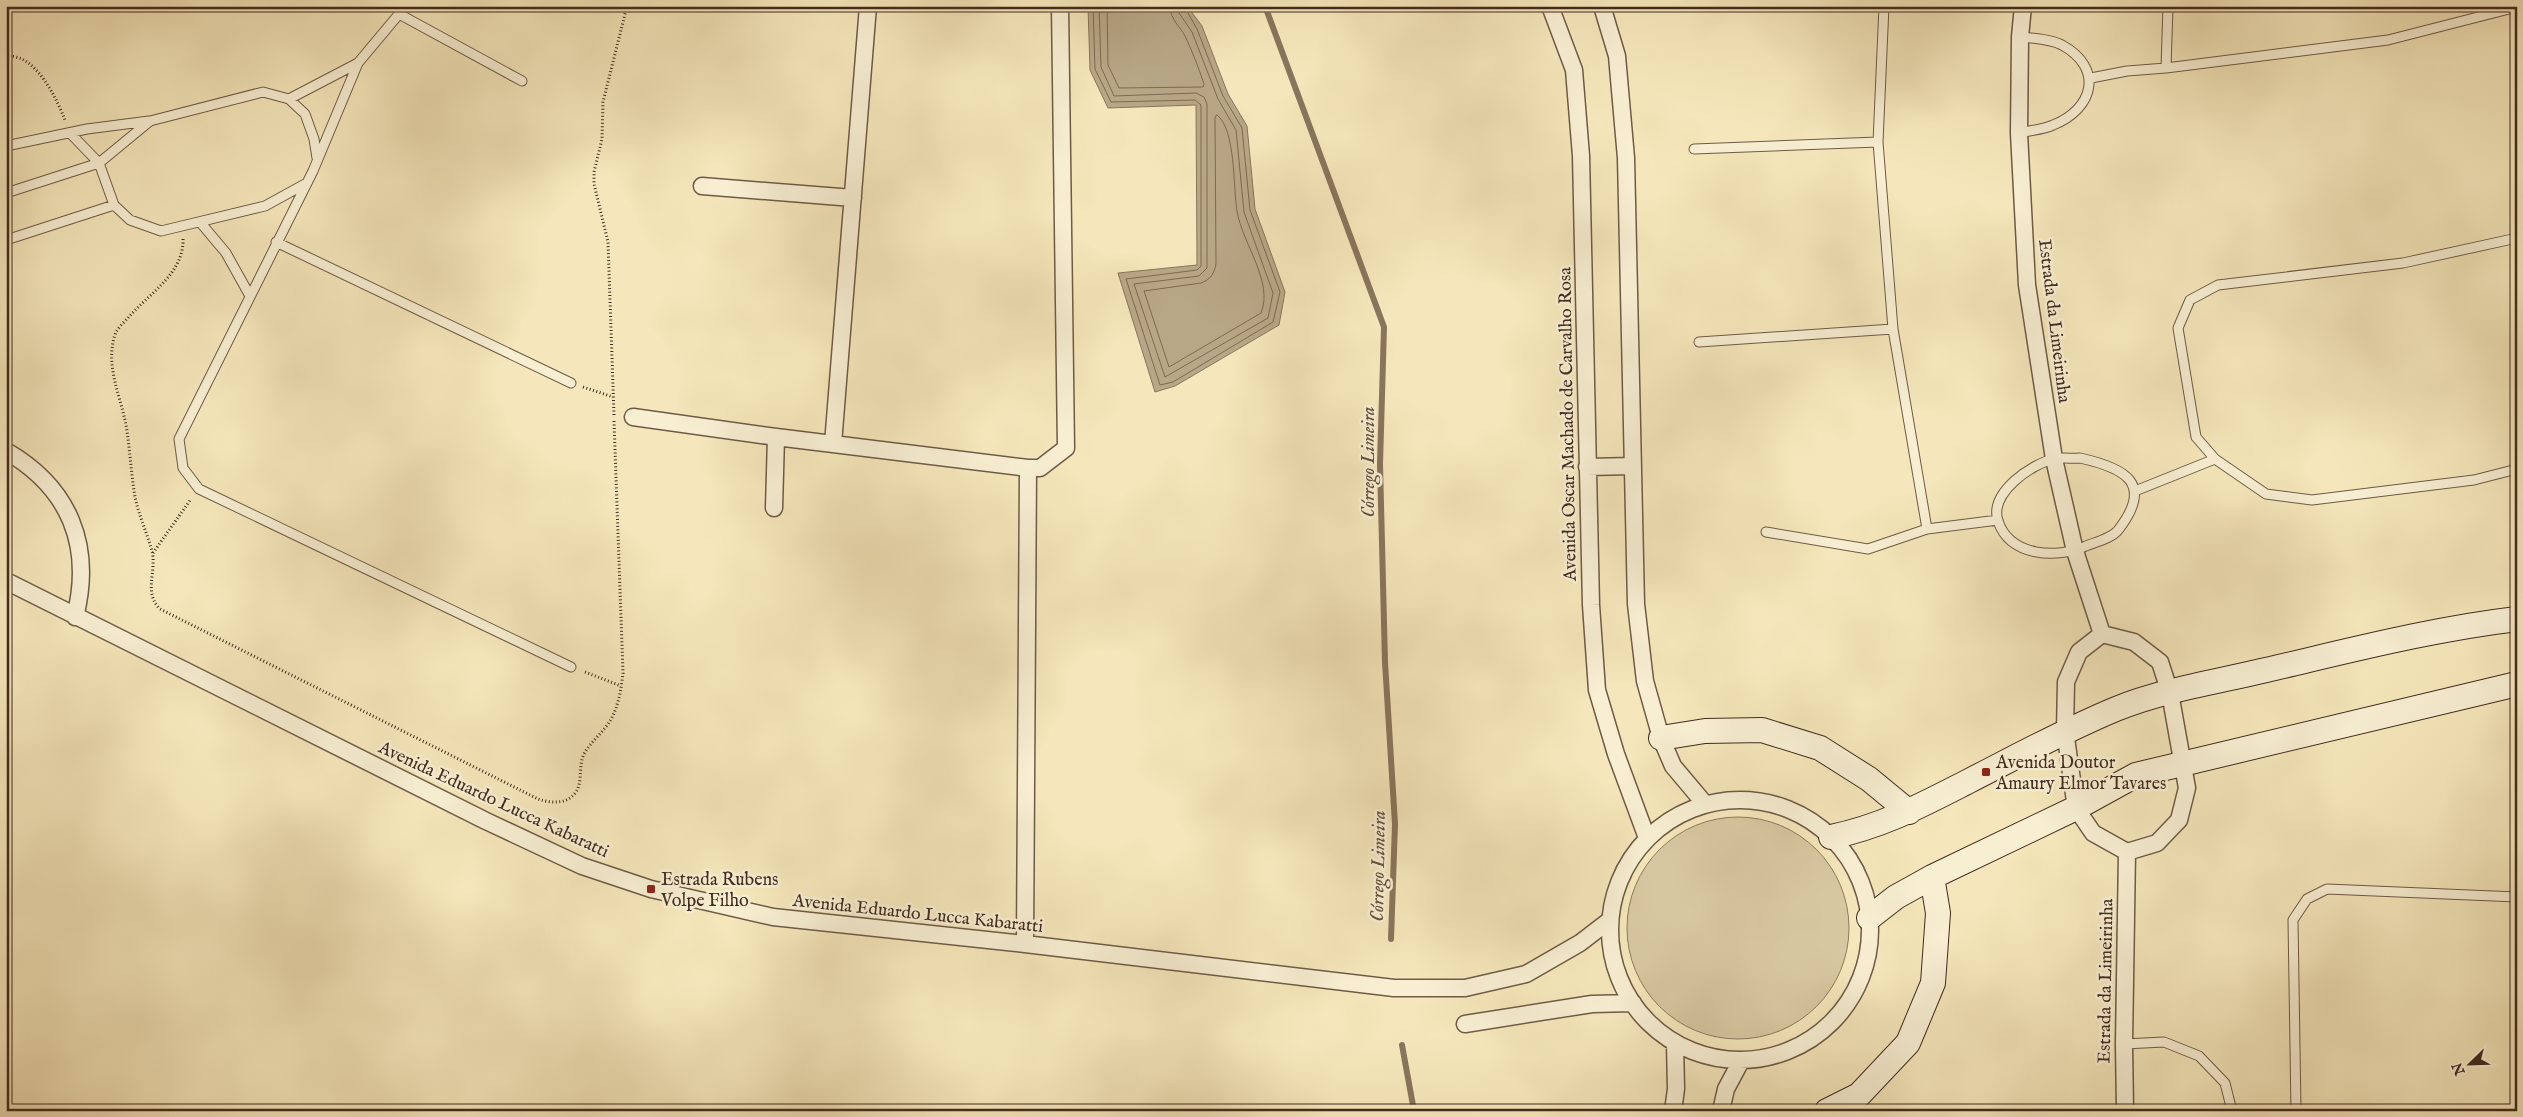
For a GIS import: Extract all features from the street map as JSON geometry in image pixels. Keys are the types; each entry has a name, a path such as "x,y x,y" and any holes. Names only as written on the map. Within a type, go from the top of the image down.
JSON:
{"street":[{"path":"833,444 868,6"},
{"path":"633,417 776,437 1028,468 1040,468 1066,448 1060,6"},
{"name":"Avenida Oscar Machado de Carvalho Rosa","path":"1550,6 1574,70 1580,156 1591,605 1597,690 1616,754 1647,838"},
{"path":"1602,6 1617,56 1626,158 1636,604 1646,681 1661,738 1673,766 1705,804"},
{"name":"Estrada da Limeirinha","path":"2023,6 2020,37 2019,132 2027,285 2054,459 2075,551 2102,634"},
{"path":"702,186 853,198"},
{"path":"774,508 776,437"},
{"path":"6,451 26,462 42,476 68,512 81,553 80,596 75,617"},
{"path":"1587,467 1633,466"},
{"path":"1025,944 1028,468"},
{"name":"Avenida Eduardo Lucca Kabaratti","path":"6,581 75,617 582,866 650,888 773,917 1025,944 1394,988 1465,988 1526,974 1580,943 1610,920"},
{"path":"1831,837 1867,829 1909,812 2066,731 2118,708 2170,693 2482,623 2517,619"},
{"path":"2102,634 2134,642 2160,662 2170,693 2187,788 2179,820 2157,842 2127,852 2093,833 2076,808 2066,731 2066,682 2079,652 2102,634"},
{"path":"1868,918 1896,897 1932,877 2076,808 2136,775 2517,684"},
{"path":"1661,738 1705,731 1762,730 1820,748 1869,779 1909,812"},
{"path":"1739,799 1773,804 1804,817 1831,837 1852,864 1865,896 1870,930 1866,964 1853,995 1833,1022 1806,1043 1782,1054 1740,1061 1707,1057 1675,1044 1648,1023 1633,1003 1614,965 1609,931 1610,920 1613,896 1626,865 1647,838 1674,817 1705,804 1739,799"},
{"name":"Estrada da Limeirinha","path":"2125,1111 2124,1044 2127,852"},
{"path":"1827,1111 1859,1095 1908,1043 1933,983 1938,912 1932,877"},
{"path":"1465,1024 1592,1004 1633,1003"},
{"path":"1673,1111 1676,1090 1675,1044"},
{"path":"1721,1111 1726,1090 1740,1061"}],"lane":[{"path":"1884,6 1878,142 1893,329 1928,529"},
{"path":"2166,68 2168,6"},
{"path":"2091,78 2127,71 2166,68 2388,40 2517,6"},
{"path":"522,81 401,10 358,63 317,161 179,439 183,468 199,489 571,667"},
{"path":"2019,132 2053,125 2075,111 2089,91 2091,78 2082,61 2062,45 2020,37"},
{"path":"289,99 358,63"},
{"path":"6,146 150,120 263,92 289,99 305,114 314,139 317,161"},
{"path":"6,193 99,163 150,120"},
{"path":"70,133 99,163 114,205 130,220 161,231 265,206 305,184"},
{"path":"1694,150 1878,142"},
{"path":"6,240 114,205"},
{"path":"200,222 226,253 250,296"},
{"path":"2517,238 2403,263 2218,285 2190,300 2178,328 2196,437 2215,459 2266,494 2312,500 2474,480 2517,469"},
{"path":"276,242 571,383"},
{"path":"1699,342 1893,329"},
{"path":"2080,458 2108,464 2130,478 2135,491 2132,512 2117,532 2075,551 2035,554 2011,541 1998,520 2000,498 2014,479 2054,459 2080,458"},
{"path":"2135,491 2215,459"},
{"path":"1766,532 1868,548 1928,529 1998,520"},
{"path":"2296,1111 2293,920 2307,899 2327,889 2517,897"},
{"path":"2124,1044 2164,1042 2199,1056 2225,1083 2232,1110 2248,1111"}],"path":[{"path":"182,226 183,243 180,260 167,279 148,296 117,330 110,352 113,375 126,425 135,496 152,553 151,595 154,603 160,609 538,799 549,803 564,800 576,791 584,754 609,723 617,705 623,663 608,242 606,225 596,198 594,172 602,140 604,102 627,6"},
{"path":"6,55 22,60 42,78 60,106 70,133"},
{"path":"571,383 613,397"},
{"path":"152,553 199,489"},
{"path":"571,667 621,686"}],"shaded area":[{"path":"1738,817 1760,819 1790,830 1808,842 1824,858 1836,876 1844,896 1849,928 1847,950 1836,980 1824,998 1808,1014 1790,1026 1770,1034 1738,1039 1716,1037 1686,1026 1668,1014 1652,998 1640,980 1632,960 1627,928 1629,906 1640,876 1652,858 1668,842 1686,830 1706,822"}],"water":[{"path":"1088,6 1187,6 1202,26 1228,94 1247,126 1255,209 1285,292 1279,325 1175,386 1155,392 1118,273 1197,265 1196,105 1108,108 1090,70"}],"waterway":[{"name":"Córrego Limeira","path":"1265,6 1384,327 1380,464 1385,662 1395,824 1391,939"},
{"name":"Córrego Limeira","path":"1402,1045 1414,1111"}],"place":[{"name":"Avenida Doutor Amaury Elmor Tavares","path":"1986,772"},
{"name":"Estrada Rubens Volpe Filho","path":"651,889"}]}
